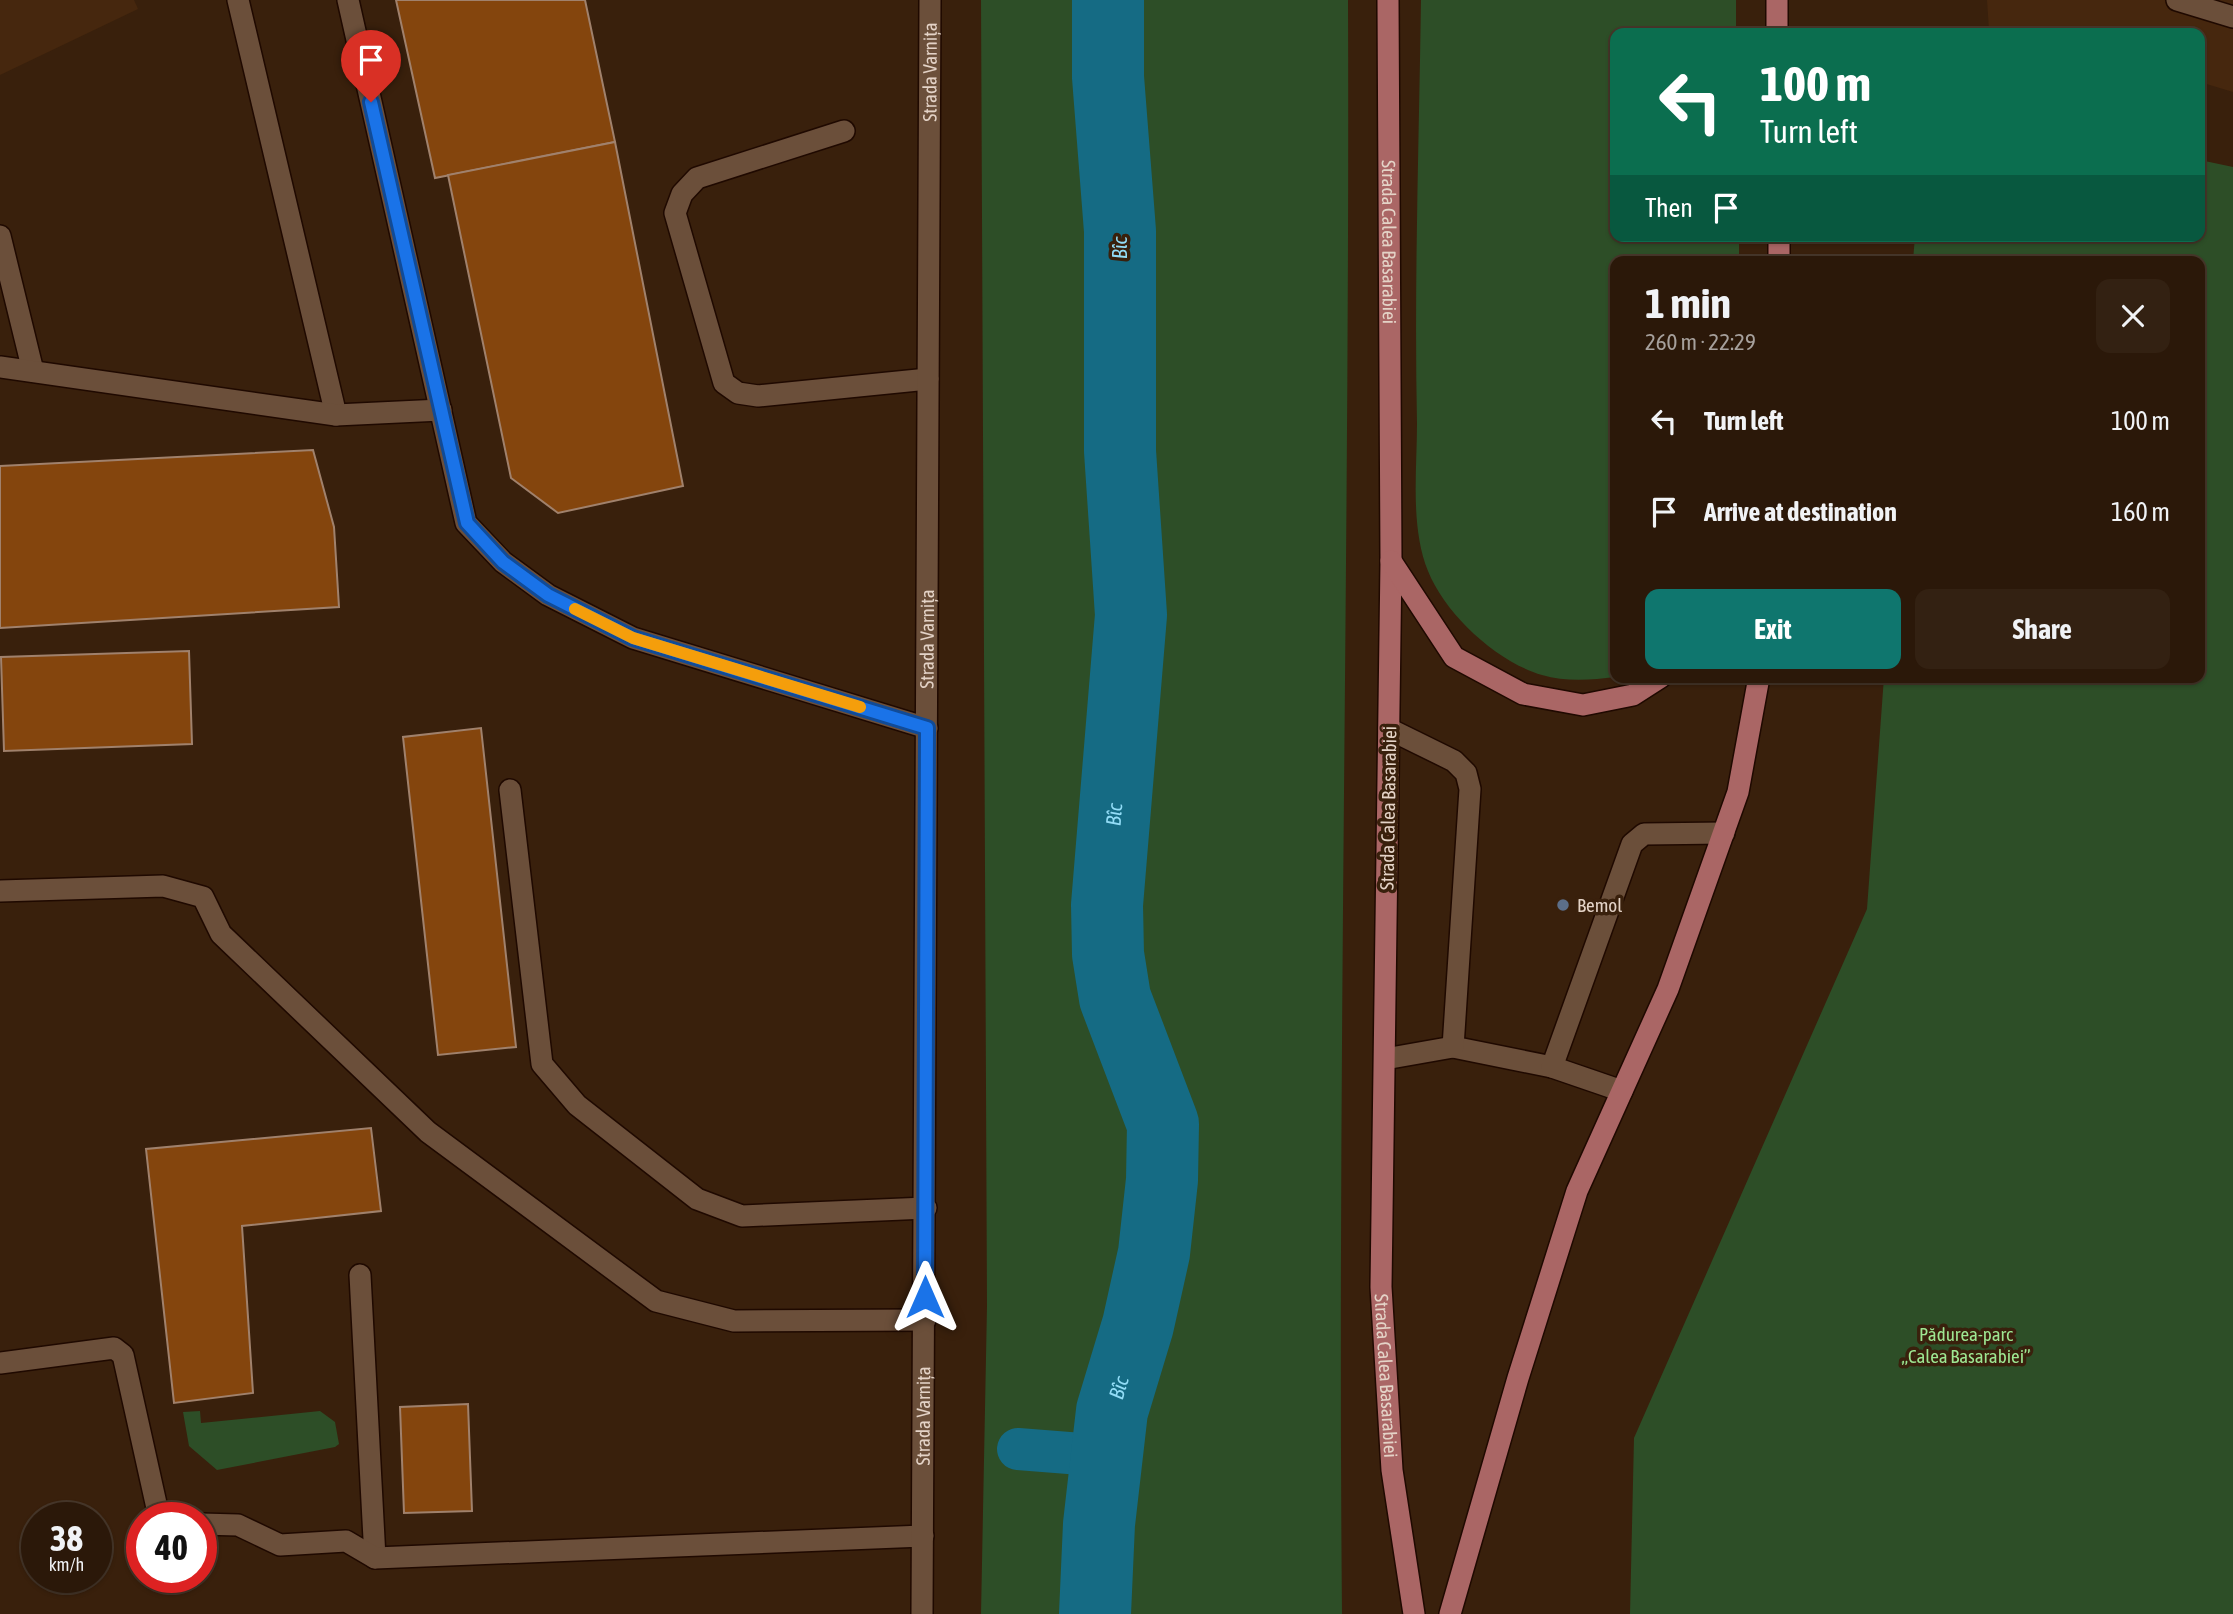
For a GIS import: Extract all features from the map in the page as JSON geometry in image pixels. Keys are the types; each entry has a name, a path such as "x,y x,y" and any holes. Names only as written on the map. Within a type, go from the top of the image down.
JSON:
{"main road":[{"name":"Strada Calea Basarabiei","path":"1388,0 1391,561 1381,1287 1392,1470 1414,1614"},
{"path":"1777,0 1777,28"},
{"path":"1391,561 1454,657 1522,694 1583,705 1633,695 1652,683"},
{"path":"1450,1614 1518,1378 1577,1191 1668,989 1738,792 1758,683"}],"street":[{"path":"238,0 336,415"},
{"path":"348,0 467,523 503,562 548,595 633,638 927,728"},
{"name":"Strada Varnița","path":"922,1614 930,0"},
{"path":"2177,0 2233,17"},
{"path":"844,131 697,178 682,194 675,214 724,383 738,393 758,396 928,379"},
{"path":"0,236 33,371"},
{"path":"0,367 336,415 441,410"},
{"path":"1389,729 1454,761 1466,773 1470,789 1452,1047"},
{"path":"510,790 542,1064 576,1105 697,1199 742,1216 926,1208"},
{"path":"1552,1067 1632,844 1644,834 1724,833"},
{"path":"0,891 163,886 203,897 221,934 428,1132 656,1300 734,1321 925,1320"},
{"path":"1385,1059 1452,1047 1552,1067 1622,1091"},
{"path":"360,1275 375,1558"},
{"path":"0,1363 114,1348 123,1355 156,1502"},
{"path":"217,1524 238,1525 280,1545 346,1541 375,1558 923,1536"}],"shaded area":[{"path":"0,0 134,0 138,9 0,75"},
{"path":"1987,0 2233,0 2233,92 2205,84 2205,28 1989,28"}],"green space":[{"path":"981,0 1348,0 1341,1210 1342,1614 981,1614 987,1306"},
{"path":"1421,0 1736,0 1736,28 1610,28 1610,242 1739,242 1739,256 1610,256 1610,678 1560,679 1525,669 1474,634 1447,604 1428,571 1419,536 1416,498 1416,265"},
{"name":"Pădurea-parc „Calea Basarabiei”","path":"2205,161 2233,167 2233,1614 1630,1614 1634,1438 1867,909 1884,683 2205,683 2205,256 1913,256 1915,242 2205,242"},
{"path":"200,1411 201,1423 320,1411 335,1422 339,1444 335,1447 217,1470 189,1446 183,1412"}],"building":[{"path":"396,0 585,0 615,142 435,178"},
{"path":"615,142 683,486 558,513 511,478 448,175"},
{"path":"313,450 334,527 339,607 0,628 0,466"},
{"path":"189,651 192,744 4,751 1,657"},
{"path":"481,728 516,1047 438,1055 403,737"},
{"path":"371,1128 381,1211 242,1226 253,1393 174,1403 146,1149"},
{"path":"468,1404 472,1511 404,1513 400,1407"}],"waterway":[{"name":"Bîc","path":"1095,1614 1099,1524 1112,1411 1138,1325 1154,1253 1162,1180 1163,1124 1115,998 1108,954 1107,905 1131,615 1120,451 1120,231 1108,77 1108,0"},
{"path":"1018,1449 1107,1456"}],"slow traffic":[{"path":"575,609 633,638 860,707"}],"place":[{"name":"Bemol","path":"1563,905"}],"route":[{"path":"371,102 467,523 503,562 548,595 633,638 927,728 925,1297"}]}
